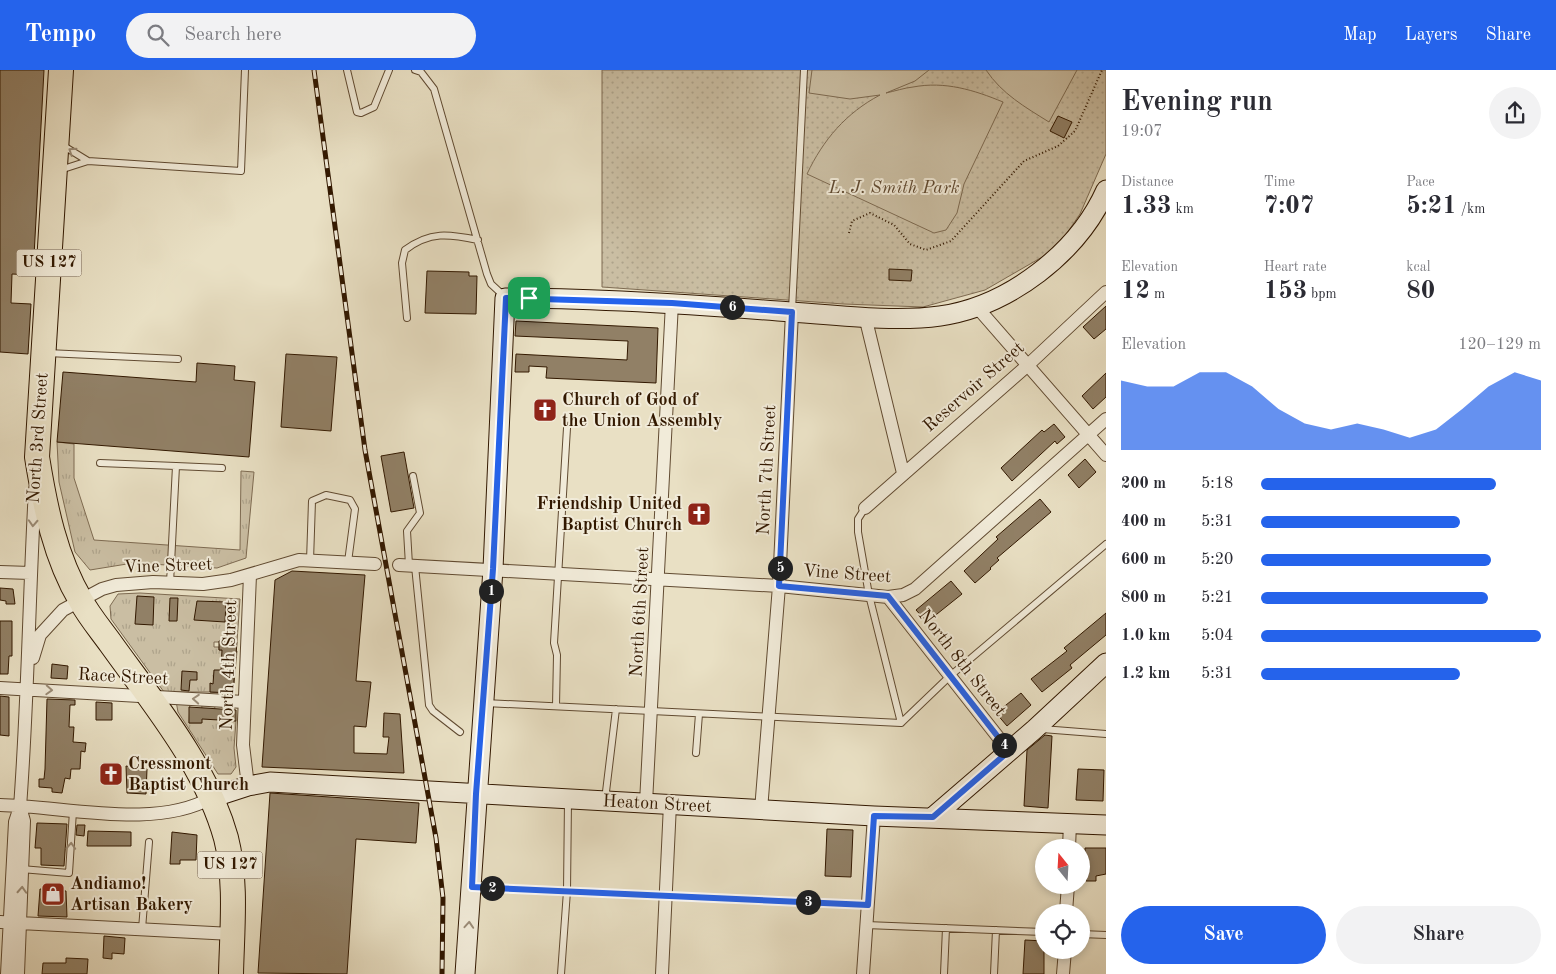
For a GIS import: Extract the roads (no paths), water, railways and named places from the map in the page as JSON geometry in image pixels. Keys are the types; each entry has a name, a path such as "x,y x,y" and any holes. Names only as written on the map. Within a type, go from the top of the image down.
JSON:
{"highway":[{"name":"North 3rd Street","path":"37,457 61,70"},
{"name":"US 127","path":"37,457 44,501 54,540 80,601 190,757 211,798 229,854 232,934 231,974"}],"street":[{"path":"465,974 493,569 506,298 672,303 901,318 941,316 976,306 1005,293 1034,276 1060,253 1086,224 1106,190"},
{"name":"Reservoir Street","path":"865,508 1028,365 1106,292"},
{"name":"North 6th Street","path":"646,803 672,303"},
{"path":"976,306 1106,455"},
{"name":"North 7th Street","path":"762,810 779,586 792,312"},
{"path":"865,316 903,473"},
{"name":"Vine Street","path":"408,565 659,578 779,586 869,595 903,595 915,589 1106,418"},
{"name":"North 3rd Street","path":"6,974 10,923 24,821 20,807 28,689 30,573 37,457"},
{"name":"Vine Street","path":"29,667 40,635 52,620 64,610 102,589 130,582 203,584 250,575 299,560 375,564"},
{"path":"0,572 30,573"},
{"name":"North 4th Street","path":"248,786 243,745 250,575"},
{"name":"North 8th Street","path":"888,596 1009,751"},
{"path":"933,817 1035,729 1106,663"},
{"name":"Race Street","path":"0,688 244,702"},
{"name":"Heaton Street","path":"211,798 248,786 270,782 874,816 933,817 1106,826"},
{"path":"0,805 73,811 167,814 197,806 211,798"},
{"path":"662,974 670,804"},
{"path":"863,974 874,816"},
{"path":"1069,839 1070,823"},
{"path":"10,923 232,934"},
{"name":"North 3rd Street","path":"10,923 18,974"},
{"path":"1063,974 1064,959"}],"lane":[{"path":"54,172 88,162 241,171 245,70"},
{"path":"347,70 357,112 361,113 374,107 389,70"},
{"path":"415,70 421,72 434,90 491,284 506,298"},
{"path":"792,312 804,70"},
{"path":"56,141 88,162"},
{"path":"407,318 402,263 405,250 418,240 436,235 454,235 478,240"},
{"path":"44,352 178,359"},
{"path":"556,706 557,655 554,642 567,428"},
{"path":"100,463 222,468"},
{"path":"170,583 176,466"},
{"path":"413,476 420,513 408,531 408,565 429,706 433,712 460,732"},
{"path":"310,561 312,501 326,495 350,500 355,509 348,562"},
{"path":"865,508 858,519 858,532 869,595 901,723"},
{"path":"483,703 901,723 950,676 1106,544"},
{"path":"605,801 616,709"},
{"path":"696,753 699,714"},
{"path":"1035,729 1106,734"},
{"path":"561,974 567,891 568,799"},
{"path":"17,869 69,873 73,811"},
{"path":"142,930 149,842"},
{"path":"472,887 868,905"},
{"path":"866,925 1035,932"},
{"path":"944,974 946,928"},
{"path":"994,974 996,930"},
{"path":"1090,934 1106,935"}],"railway":[{"path":"314,70 365,450 436,838 443,898 442,974"}],"place":[{"name":"Church of God of the Union Assembly","path":"545,410"},
{"name":"Friendship United Baptist Church","path":"699,514"},
{"name":"Cressmont Baptist Church","path":"111,774"},
{"name":"Andiamo! Artisan Bakery","path":"53,894"}],"park label":[{"name":"L. J. Smith Park","path":"894,188"}]}
